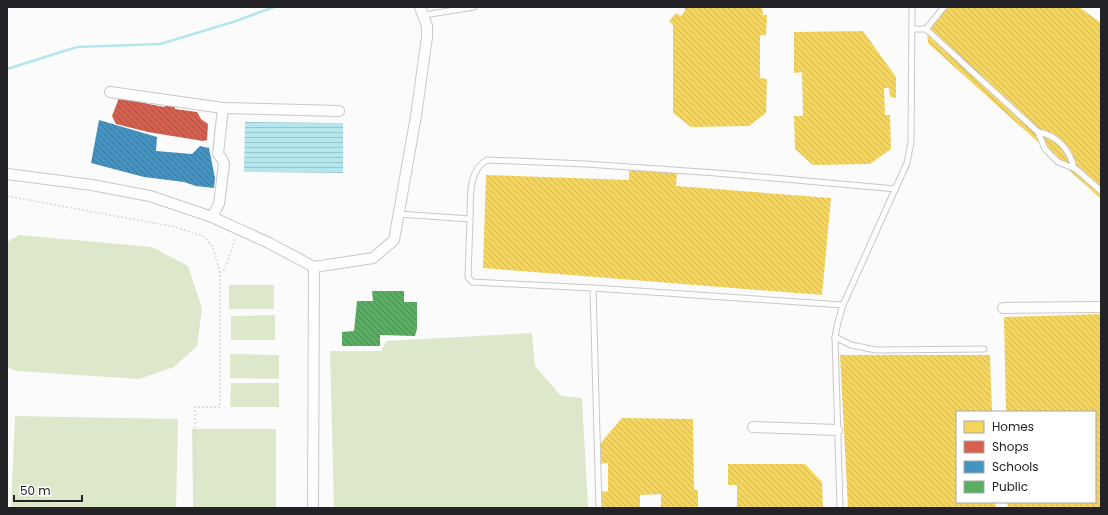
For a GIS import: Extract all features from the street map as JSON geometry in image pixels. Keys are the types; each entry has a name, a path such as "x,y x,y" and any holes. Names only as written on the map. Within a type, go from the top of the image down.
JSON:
{"street":[{"path":"7,174 92,185 150,196 212,217 269,242 314,267 373,258 394,240 416,116 427,37 427,26 422,11"},
{"path":"110,92 223,108 339,111"},
{"path":"212,217 219,204 224,164 218,154 223,108"},
{"path":"313,508 314,267"},
{"path":"1003,308 1101,307"},
{"path":"753,427 837,430"}],"lane":[{"path":"422,11 474,7"},
{"path":"840,508 834,338 843,305 907,163 912,142 912,7"},
{"path":"926,29 944,7"},
{"path":"912,28 926,29 1038,132 1049,136 1065,148 1070,154 1074,168"},
{"path":"1038,132 1046,150 1058,162 1074,168 1101,191"},
{"path":"843,305 594,288 472,282 468,277 470,219 473,177 475,170 480,164 487,160 586,164 896,188"},
{"path":"398,214 470,219"},
{"path":"594,288 599,508"},
{"path":"834,338 851,345 876,350 984,349"}],"path":[{"path":"7,196 175,227 203,236 213,247 220,273 220,407 195,407 195,508"},
{"path":"220,273 225,269 238,229"}],"green space":[{"path":"19,235 152,247 188,266 202,308 197,346 174,367 139,379 17,371 7,367 7,242"},
{"path":"229,285 274,285 274,309 229,309"},
{"path":"275,315 275,340 231,340 231,316"},
{"path":"532,333 535,366 561,396 582,398 588,508 334,508 330,351 381,351 387,341"},
{"path":"230,354 279,355 279,379 230,378"},
{"path":"231,383 279,383 279,407 230,407"},
{"path":"15,416 178,419 176,508 11,508"},
{"path":"192,429 276,429 276,508 193,508"}],"water":[{"path":"245,122 343,123 343,173 244,172"}],"building: Homes":[{"path":"685,7 762,7 763,15 767,15 766,35 760,35 760,78 767,79 766,113 749,126 691,127 673,113 673,25 669,21 676,13 681,16 685,11"},
{"path":"946,7 1079,7 1101,23 1101,199 928,43 927,29"},
{"path":"863,31 896,77 896,98 890,97 889,88 884,88 885,115 890,115 891,149 870,164 813,165 795,149 794,116 803,116 802,72 794,73 794,32"},
{"path":"629,168 677,172 676,186 831,198 822,295 483,268 486,175 629,180"},
{"path":"1101,314 1101,508 1008,508 1007,503 1096,503 1096,411 1006,411 1004,317"},
{"path":"840,355 990,355 992,411 956,411 956,503 995,503 996,508 848,508"},
{"path":"622,418 693,419 694,490 698,490 698,508 661,508 661,494 640,495 640,508 602,508 602,491 608,492 608,463 599,464 599,445"},
{"path":"728,464 805,464 822,482 823,508 737,508 737,485 728,485"}],"building: Shops":[{"path":"119,98 164,107 168,104 174,105 175,109 197,112 201,119 208,124 207,140 203,141 148,132 116,124 112,116"}],"building: Schools":[{"path":"99,120 157,137 156,151 192,154 200,146 209,148 215,178 214,188 196,186 184,182 144,177 91,163"}],"building: Public":[{"path":"372,291 404,291 404,302 417,302 417,329 415,336 380,335 380,346 342,346 342,332 354,331 357,301 373,301"}],"waterway":[{"path":"7,69 77,47 160,44 233,22 274,7"}]}
